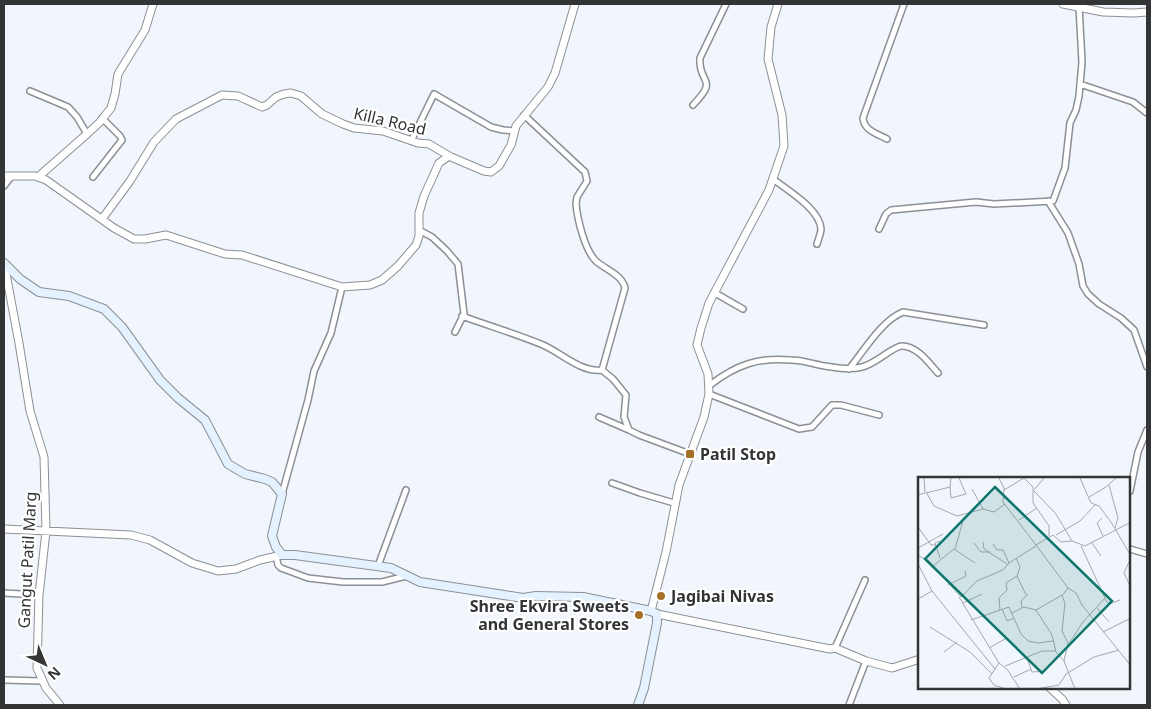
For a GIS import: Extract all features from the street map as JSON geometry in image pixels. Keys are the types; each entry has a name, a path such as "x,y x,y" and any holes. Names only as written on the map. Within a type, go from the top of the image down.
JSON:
{"main road":[{"path":"4,263 20,279 39,292 69,296 104,309 122,327 160,380 205,420 228,464 245,474 272,482 282,494 272,536 279,555 295,555 391,568 420,582 523,598 536,596 582,597 654,612 657,623 644,688 638,705"}],"street":[{"path":"38,177 87,134 111,108 118,74 144,30 153,4"},
{"path":"410,141 434,94 491,127 515,131 524,115 548,87 555,73 575,4"},
{"path":"693,105 706,91 707,82 700,65 700,58 726,4"},
{"path":"778,4 771,26 768,59 782,115 784,146 773,179 716,293 709,303 701,328 697,345 708,374 709,394 704,417 674,503 654,612 739,631 830,649 836,648 866,661 892,668 918,660"},
{"path":"887,139 868,130 865,126 864,118 904,4"},
{"path":"1063,4 1103,12 1147,12"},
{"path":"879,229 886,214 891,210 976,202 994,204 1054,201 1065,168 1070,123 1076,110 1080,84 1082,62 1079,6"},
{"path":"1080,84 1132,102 1147,113"},
{"path":"30,91 68,107 87,134"},
{"name":"Killa Road","path":"102,219 130,182 154,142 167,128 176,119 222,94 238,96 262,107 276,97 291,93 301,96 322,114 343,124 354,128 383,131 410,141 429,144 449,156 484,171 491,172 499,166 511,145 515,131"},
{"path":"524,115 586,172 587,181 577,197 576,203 588,249 596,261 620,278 626,288 602,370"},
{"path":"93,177 122,140 102,118"},
{"path":"4,186 8,176 38,177 74,198 102,219 134,239 166,235 225,254 242,255 342,287 370,285 382,280 416,246 419,230 419,213 424,196 439,163 449,156"},
{"path":"773,179 799,198 817,217 821,229 817,244"},
{"path":"1048,202 1068,233 1088,294 1134,330 1147,367"},
{"path":"419,230 439,244 458,264 464,314 455,332"},
{"name":"Gangut Patil Marg","path":"4,263 30,412 44,457 46,531 39,595 37,668 46,688 60,705"},
{"path":"282,494 314,371 331,333 342,287"},
{"path":"716,293 743,309"},
{"path":"849,369 884,325 903,312 984,324"},
{"path":"462,316 544,345 570,361 596,371 602,370 613,378 626,395 624,416 629,430"},
{"path":"710,385 726,373 758,360 792,360 849,369 864,367 876,362 897,347 902,346 918,352 938,373"},
{"path":"709,394 799,429 812,427 832,405 841,405 879,415"},
{"path":"599,417 639,435 690,454"},
{"path":"1131,486 1138,452 1147,430"},
{"path":"612,482 674,503"},
{"path":"378,566 406,490"},
{"path":"4,530 131,534 150,540 192,563 218,571 236,569 279,555 278,565 281,568 308,578 343,582 382,582 406,576"},
{"path":"1131,549 1147,554"},
{"path":"836,648 865,580"},
{"path":"4,593 39,595"},
{"path":"849,705 866,661"},
{"path":"4,680 42,681"},
{"path":"1051,689 1066,705"}],"place":[{"name":"Patil Stop","path":"690,454"},
{"name":"Jagibai Nivas","path":"661,596"},
{"name":"Shree Ekvira Sweets and General Stores","path":"639,615"}]}
